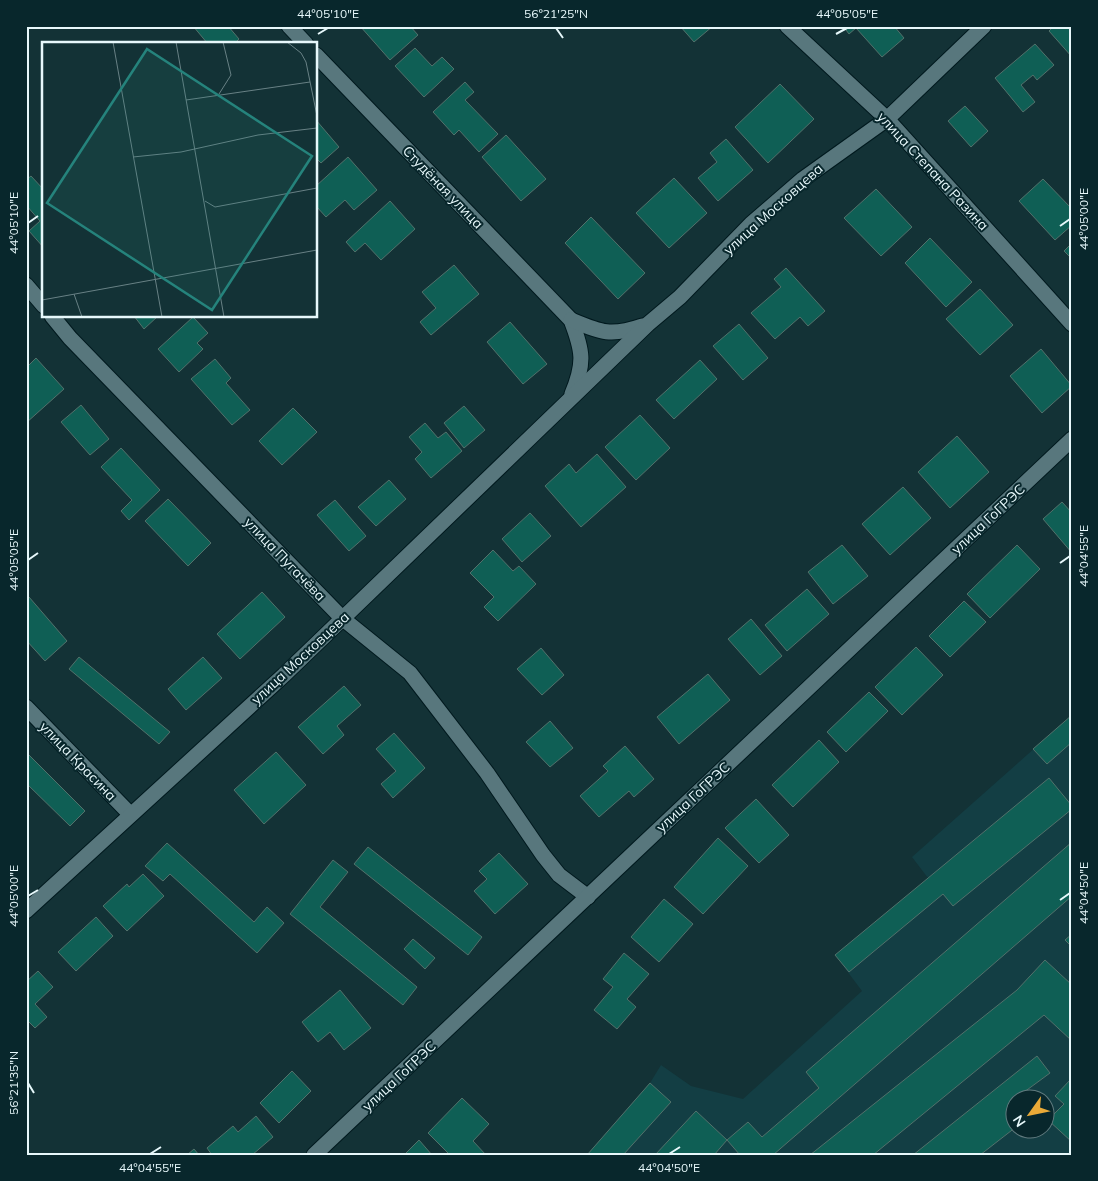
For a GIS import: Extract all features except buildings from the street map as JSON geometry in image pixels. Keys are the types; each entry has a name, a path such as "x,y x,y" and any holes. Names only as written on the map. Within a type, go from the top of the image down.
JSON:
{"street":[{"path":"289,26 304,42"},
{"name":"улица Степана Разина","path":"787,26 887,119 1072,324"},
{"name":"улица Московцева","path":"26,911 284,675 648,324 680,297 751,224 803,179 887,119 984,26"},
{"name":"Студёная улица","path":"318,57 570,320"},
{"path":"26,285 42,304"},
{"name":"улица Пугачёва","path":"54,318 70,338 342,618 410,673 486,773 554,869 588,897"},
{"path":"570,320 599,332 622,333 648,324"},
{"name":"улица Московцева","path":"569,400 578,378 582,361 581,345 570,320"},
{"name":"улица ГоГРЭС","path":"314,1155 1072,439"},
{"name":"улица Красина","path":"26,707 130,814"}],"shaded area":[{"path":"1072,715 1072,1155 587,1155 650,1083 661,1065 691,1086 743,1099 862,991 835,955 928,878 912,857"}]}
